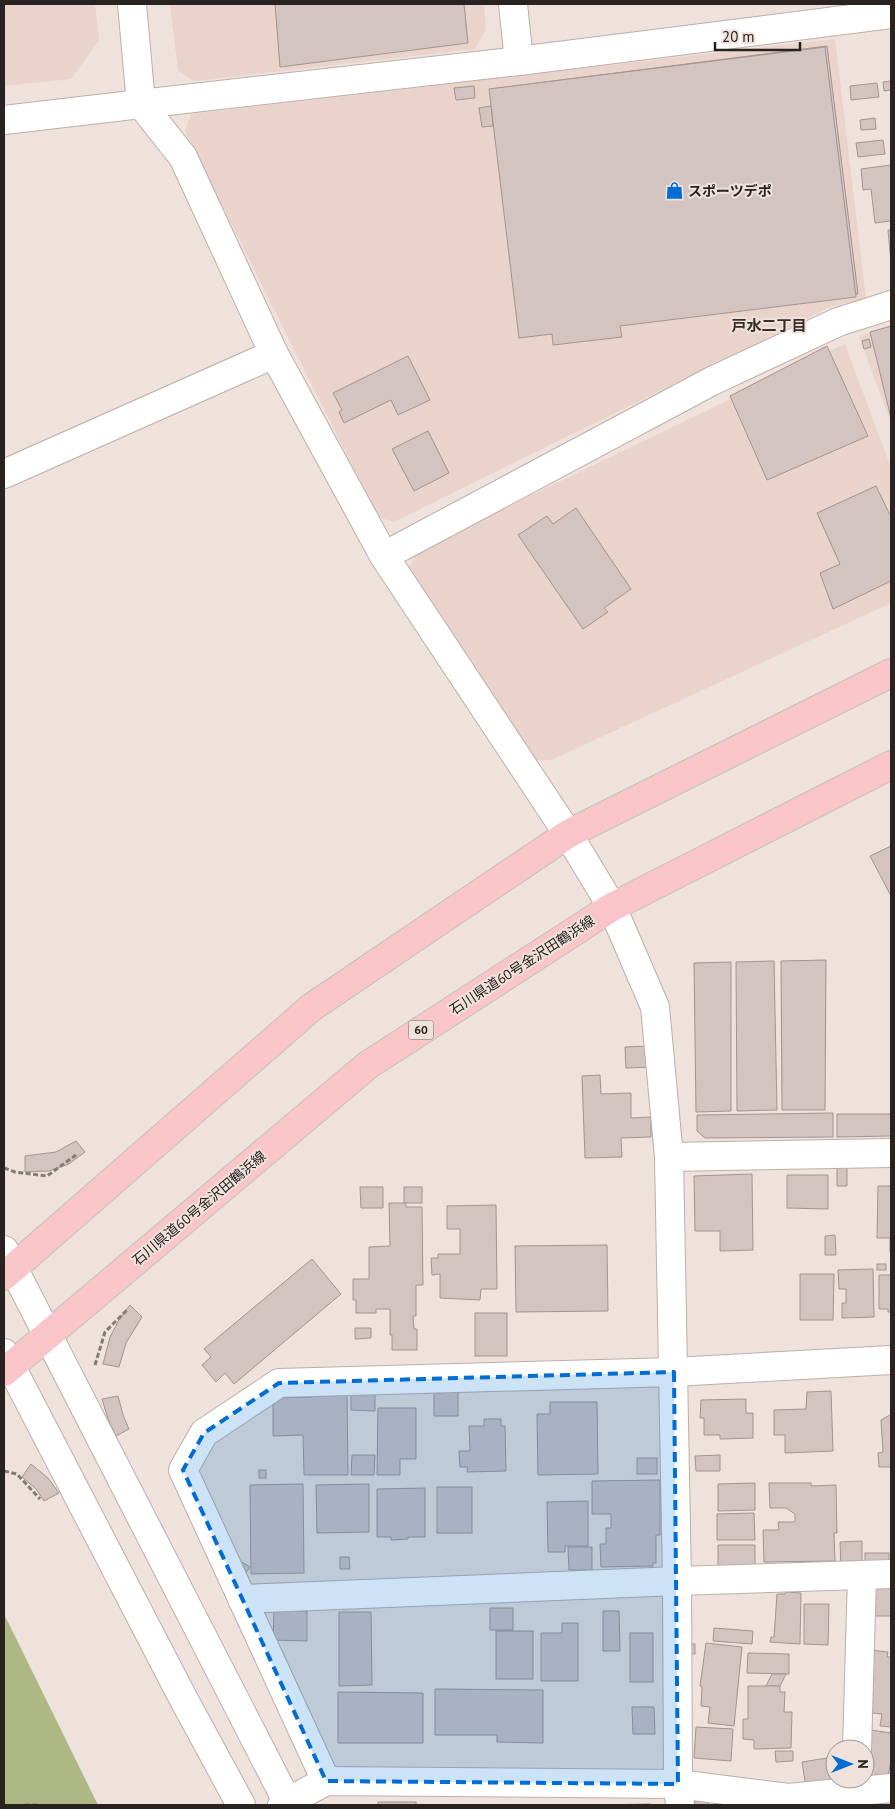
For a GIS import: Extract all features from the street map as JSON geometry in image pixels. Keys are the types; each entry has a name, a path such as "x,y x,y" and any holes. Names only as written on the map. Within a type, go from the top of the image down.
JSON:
{"main road":[{"path":"7,1264 312,1006 568,834 891,673"},
{"name":"石川県道60号金沢田鶴浜線","path":"6,1364 48,1335 368,1065 612,907 891,765"}],"street":[{"path":"132,4 141,104 183,158 274,354 384,556 568,834 612,907 655,1006 669,1157 678,1581 679,1795"},
{"path":"513,4 519,61"},
{"path":"4,120 519,61 891,14"},
{"path":"384,556 712,381 838,322 891,305"},
{"path":"4,474 274,354"},
{"path":"669,1157 891,1152"},
{"path":"7,1264 48,1335 286,1804 326,1781 788,1798 835,1789"},
{"path":"326,1781 183,1470 204,1433 279,1383 674,1372 891,1360"},
{"path":"6,1364 241,1805"},
{"path":"242,1599 891,1574"},
{"path":"857,1739 862,1575"},
{"path":"875,1787 891,1788"}],"path":[{"path":"4,1168 15,1172 47,1176 76,1155"},
{"path":"98,1374 95,1365 105,1332 128,1309"},
{"path":"4,1471 17,1474 40,1499"},
{"path":"25,1805 40,1805"}],"highlighted area":[{"path":"674,1372 678,1784 326,1781 183,1470 204,1433 279,1383"}],"shaded area":[{"path":"4,4 95,4 99,40 71,79 4,86"},
{"path":"170,4 484,4 486,29 475,49 194,81 178,71"},
{"path":"835,39 866,299 832,306 394,522 378,517 185,131 191,114"},
{"path":"891,326 891,423 859,336"},
{"path":"845,344 891,468 891,603 551,760 533,760 405,574 420,549"}],"green space":[{"path":"4,1614 98,1805 4,1805"}],"building":[{"path":"275,4 464,4 468,43 280,67"},
{"name":"スポーツデポ","path":"827,46 858,294 522,337 491,89"},
{"name":"スポーツデポ","path":"825,47 856,297 620,326 622,337 553,345 552,334 519,338 489,89"},
{"path":"891,81 891,90 884,91 883,82"},
{"path":"877,83 879,97 851,100 850,86"},
{"path":"474,86 475,98 456,100 454,88"},
{"path":"491,106 493,126 482,127 479,108"},
{"path":"875,118 876,129 861,130 860,120"},
{"path":"883,140 885,154 858,157 856,143"},
{"path":"891,165 891,221 875,223 871,189 863,190 861,169"},
{"path":"888,230 891,230 891,262"},
{"path":"891,326 891,418 870,332"},
{"path":"869,339 871,347 864,349 862,341"},
{"path":"827,346 868,436 767,480 730,396"},
{"path":"408,356 430,400 398,415 391,400 344,423 339,412 342,410 333,393"},
{"path":"428,431 449,473 414,491 392,449"},
{"path":"876,486 891,517 891,581 833,609 820,573 840,564 817,513"},
{"path":"576,508 631,589 604,608 608,612 583,629 518,535 547,516 553,524"},
{"path":"891,846 891,896 870,856"},
{"path":"826,960 825,1110 782,1110 781,961"},
{"path":"774,961 777,1110 737,1111 736,962"},
{"path":"731,962 731,1111 696,1112 694,963"},
{"path":"650,1046 650,1067 626,1068 625,1047"},
{"path":"600,1075 601,1094 631,1093 631,1118 651,1117 651,1137 621,1138 622,1157 585,1158 582,1076"},
{"path":"833,1113 833,1137 705,1138 697,1131 697,1115"},
{"path":"837,1114 891,1114 891,1136 837,1137"},
{"path":"76,1141 85,1152 69,1164 49,1171 25,1172 25,1156 56,1152"},
{"path":"847,1166 847,1186 837,1186 837,1167"},
{"path":"752,1174 753,1250 720,1251 720,1231 695,1231 694,1176"},
{"path":"787,1175 828,1175 828,1209 787,1208"},
{"path":"878,1186 891,1186 891,1252 890,1238 877,1238"},
{"path":"360,1187 383,1187 383,1208 361,1208"},
{"path":"404,1187 422,1187 422,1203 404,1203"},
{"path":"389,1203 406,1203 406,1207 422,1207 423,1285 416,1285 416,1316 413,1316 414,1329 417,1329 417,1350 392,1350 390,1309 376,1309 376,1313 356,1313 356,1300 353,1300 353,1279 369,1279 369,1247 390,1246"},
{"path":"496,1205 497,1289 481,1289 480,1300 440,1298 440,1274 432,1275 431,1258 438,1258 438,1254 460,1254 460,1229 447,1229 447,1206"},
{"path":"835,1235 836,1255 825,1255 825,1236"},
{"path":"607,1245 608,1311 516,1312 515,1246"},
{"path":"312,1259 341,1294 234,1384 225,1373 216,1382 202,1365 211,1357 204,1349"},
{"path":"877,1264 886,1264 886,1270 877,1270"},
{"path":"873,1269 874,1317 842,1318 842,1303 846,1303 846,1289 839,1289 838,1270"},
{"path":"800,1274 834,1274 833,1320 800,1320"},
{"path":"879,1275 891,1275 891,1312 888,1312 888,1309 879,1309"},
{"path":"130,1305 142,1317 126,1343 119,1367 103,1364 110,1337 120,1318"},
{"path":"475,1313 507,1313 507,1356 475,1356"},
{"path":"355,1328 371,1328 371,1338 355,1339"},
{"path":"351,1391 375,1391 375,1411 351,1410"},
{"path":"831,1391 833,1451 785,1453 785,1435 774,1435 774,1410 806,1409 807,1392"},
{"path":"311,1392 347,1392 348,1475 304,1475 303,1435 273,1436 273,1398 312,1397"},
{"path":"458,1392 458,1416 434,1416 434,1393"},
{"path":"118,1396 129,1429 116,1436 109,1422 102,1399"},
{"path":"746,1399 746,1413 753,1413 753,1438 720,1439 720,1435 704,1435 704,1418 700,1418 701,1400"},
{"path":"550,1402 597,1402 598,1474 538,1475 537,1414 550,1414"},
{"path":"378,1408 416,1408 416,1459 400,1459 400,1475 377,1475"},
{"path":"890,1415 891,1467 879,1467 878,1453 883,1452 881,1420"},
{"path":"484,1419 501,1419 501,1426 505,1426 506,1471 467,1472 468,1467 460,1467 459,1451 470,1451 469,1426 484,1426"},
{"path":"352,1455 375,1455 374,1475 351,1475"},
{"path":"720,1455 720,1471 696,1471 695,1456"},
{"path":"637,1458 657,1458 657,1474 637,1474"},
{"path":"31,1464 48,1478 59,1493 44,1501 36,1489 22,1477"},
{"path":"259,1470 266,1470 266,1478 259,1478"},
{"path":"660,1480 660,1535 656,1535 656,1563 653,1563 653,1566 601,1567 600,1544 606,1544 606,1528 611,1528 611,1514 592,1514 592,1481"},
{"path":"755,1483 755,1510 718,1511 718,1484"},
{"path":"769,1483 811,1483 811,1486 836,1485 837,1533 834,1533 835,1561 764,1562 763,1530 779,1530 778,1522 795,1522 795,1514 786,1508 770,1508"},
{"path":"303,1484 304,1573 251,1574 250,1485"},
{"path":"369,1484 369,1532 317,1533 316,1485"},
{"path":"437,1487 472,1487 472,1533 437,1533"},
{"path":"425,1488 425,1537 391,1540 391,1537 377,1537 377,1489"},
{"path":"588,1501 588,1546 565,1546 565,1552 548,1552 547,1502"},
{"path":"754,1513 755,1540 717,1540 717,1514"},
{"path":"862,1541 862,1566 841,1567 840,1542"},
{"path":"718,1545 755,1545 755,1571 718,1572"},
{"path":"568,1547 592,1547 592,1570 569,1570"},
{"path":"865,1553 889,1553 889,1566 865,1566"},
{"path":"340,1557 349,1557 350,1569 340,1569"},
{"path":"242,1562 250,1567 245,1574 238,1569"},
{"path":"891,1585 891,1616 864,1616 865,1586"},
{"path":"786,1592 801,1593 800,1644 770,1642 771,1637 774,1637 777,1594 785,1594"},
{"path":"804,1604 829,1604 828,1645 804,1644"},
{"path":"490,1608 513,1608 513,1630 490,1630"},
{"path":"274,1610 307,1611 307,1641 273,1640"},
{"path":"603,1611 619,1611 620,1651 603,1651"},
{"path":"339,1612 371,1612 372,1685 339,1686"},
{"path":"562,1623 578,1623 578,1681 541,1681 541,1633 562,1633"},
{"path":"714,1628 753,1631 752,1644 713,1641"},
{"path":"496,1631 533,1631 533,1679 496,1679"},
{"path":"630,1633 653,1633 653,1682 630,1682"},
{"path":"706,1643 742,1647 734,1726 708,1723 710,1707 701,1706 702,1687 700,1686"},
{"path":"690,1644 695,1644 695,1654 690,1654"},
{"path":"861,1649 888,1652 887,1657 891,1657 891,1727 880,1726 882,1714 854,1711"},
{"path":"748,1653 789,1654 789,1674 747,1673"},
{"path":"772,1674 786,1674 780,1686 766,1686"},
{"path":"748,1686 780,1686 780,1692 785,1692 784,1712 792,1712 791,1748 754,1749 754,1740 743,1739 743,1719 748,1719"},
{"path":"435,1689 543,1690 543,1743 497,1742 497,1735 435,1735"},
{"path":"338,1692 423,1693 423,1743 338,1743"},
{"path":"632,1707 654,1707 655,1734 633,1734"},
{"path":"696,1727 733,1729 731,1761 694,1758"},
{"path":"864,1729 891,1733 891,1761 888,1776 876,1774 875,1777 875,1739 864,1739"},
{"path":"775,1751 793,1751 793,1761 776,1762"},
{"path":"825,1758 825,1786 806,1788 802,1762"},
{"path":"695,1801 708,1801 708,1805 695,1805"},
{"path":"378,1802 416,1802 416,1805 378,1805"},
{"path":"651,1804 651,1805 600,1805"}],"place":[{"name":"スポーツデポ","path":"674,191"}],"district":[{"name":"戸水二丁目","path":"769,326"}]}
